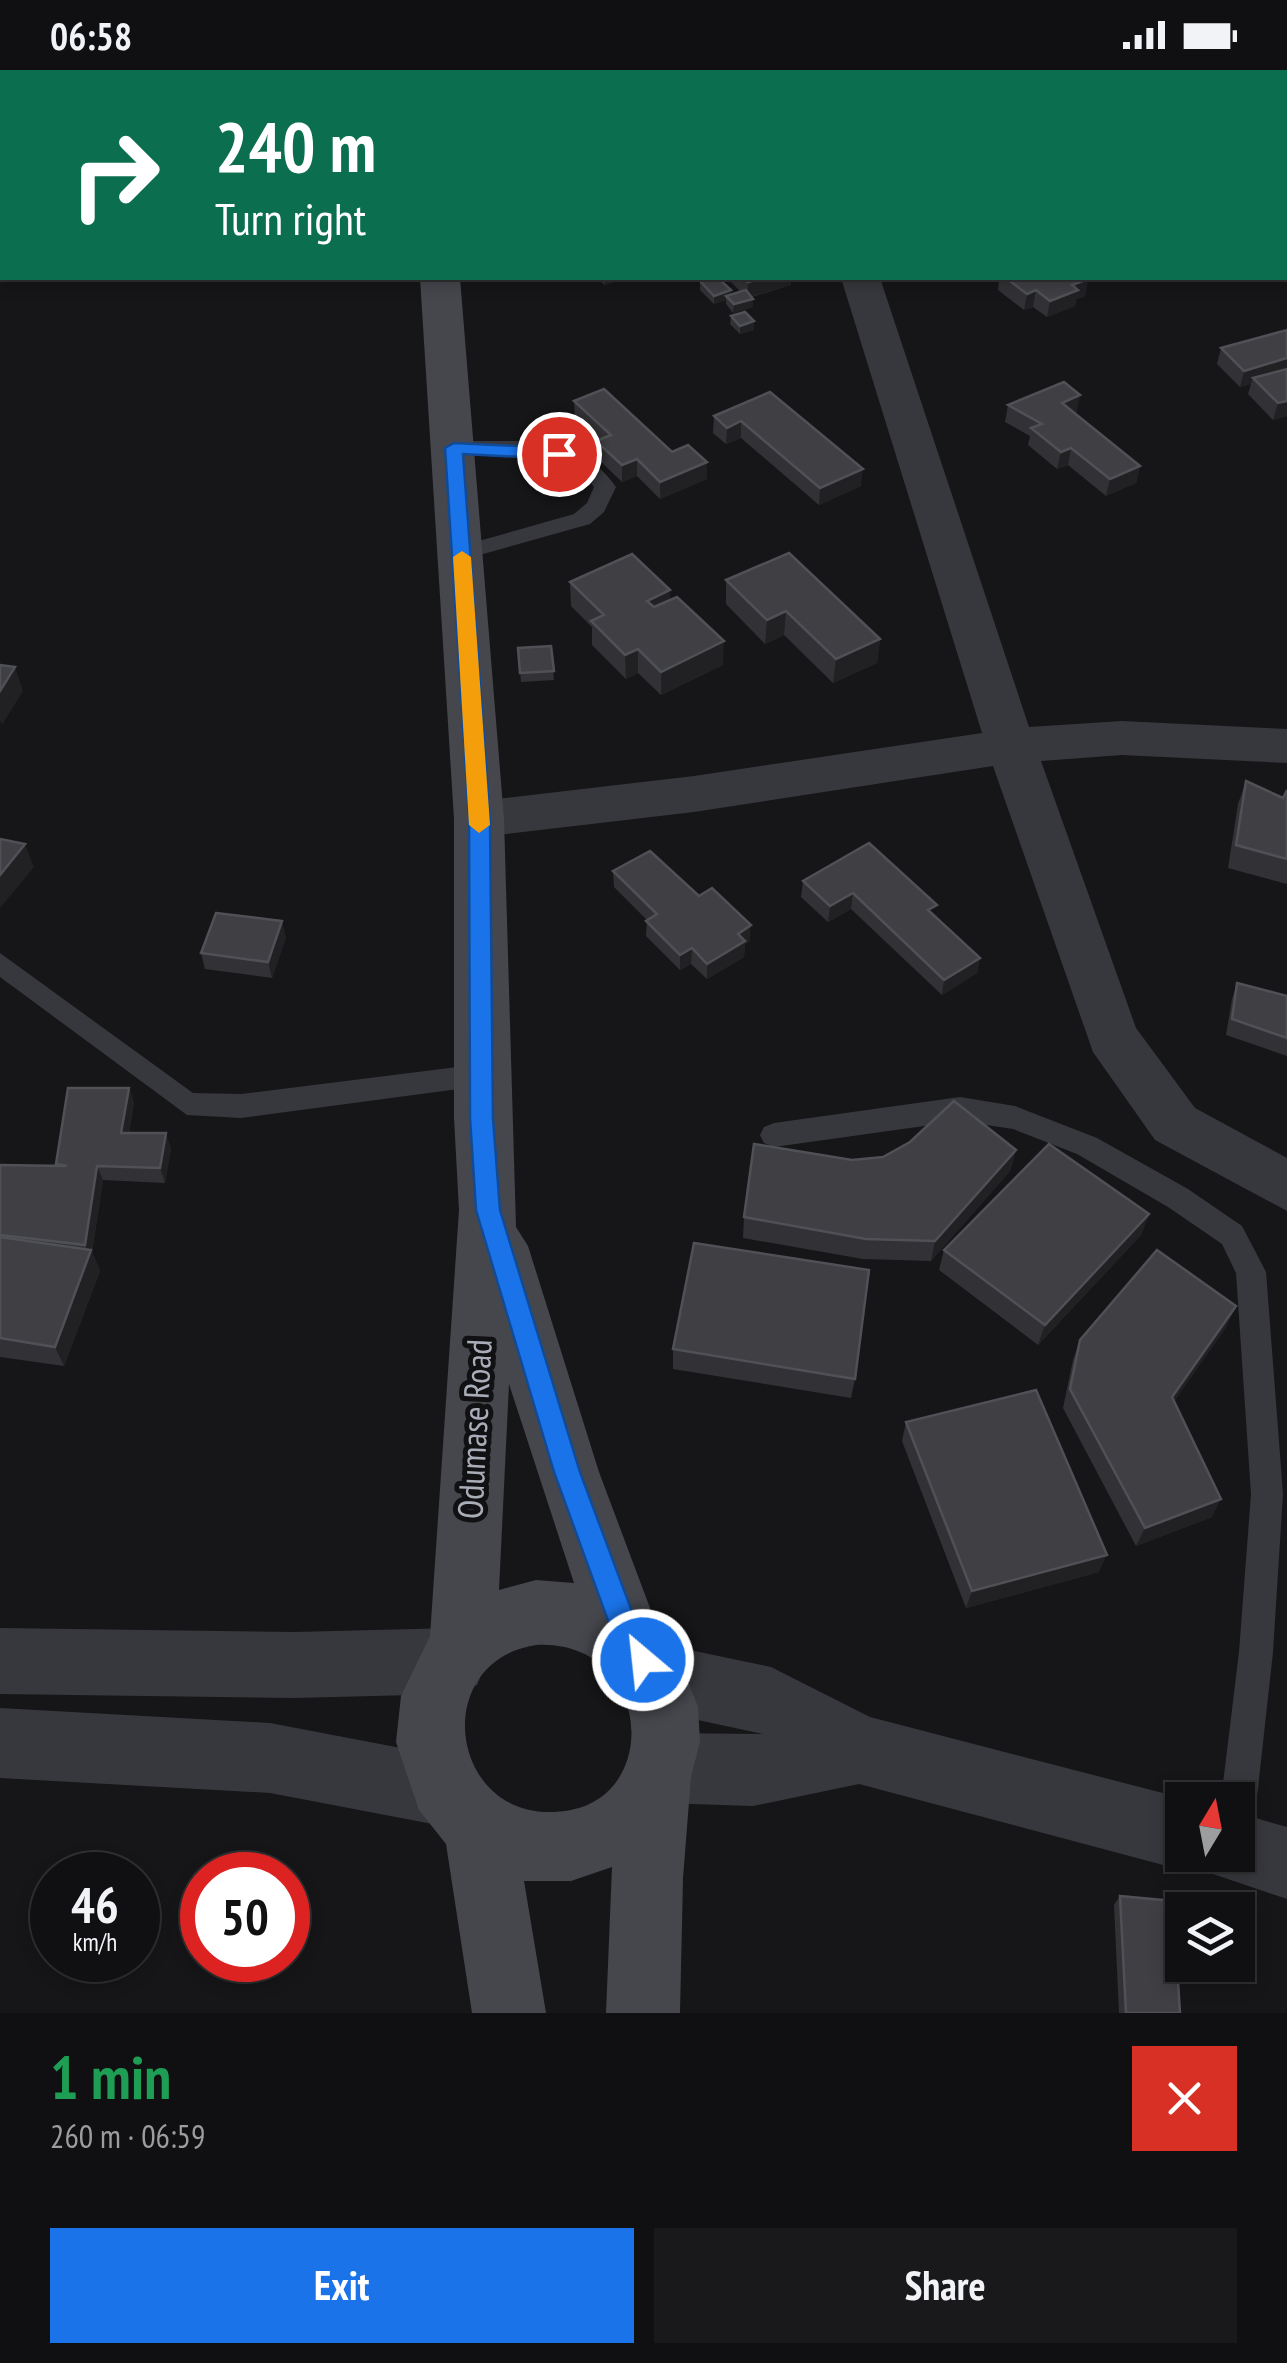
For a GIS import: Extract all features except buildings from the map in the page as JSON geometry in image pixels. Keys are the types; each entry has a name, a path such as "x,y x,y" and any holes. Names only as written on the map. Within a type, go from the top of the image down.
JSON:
{"main road":[{"name":"Odumase Road","path":"440,280 480,819 481,1075 488,1210 458,1655"},
{"name":"Odumase Road","path":"488,1210 567,1472 643,1659"},
{"path":"509,2013 461,1810 432,1758 429,1725 436,1692 458,1655 501,1622 545,1612 590,1618 643,1659 668,1721 658,1772 647,1878 643,2013"},
{"path":"461,1810 517,1846 558,1848 599,1836 633,1811 658,1772"}],"street":[{"path":"861,280 1011,746 1112,1037 1175,1124 1287,1187"},
{"path":"480,819 694,794 1011,746 1122,738 1287,746"},
{"path":"0,1660 275,1665 458,1655"},
{"path":"643,1659 771,1701 859,1749 1165,1830"},
{"path":"0,1744 93,1745 270,1758 461,1810"},
{"path":"658,1772 753,1771 859,1749"},
{"path":"1255,1854 1287,1863"}],"lane":[{"path":"454,448 579,456 596,470 605,487 596,507 582,519 462,553"},
{"path":"0,963 188,1104 241,1106 481,1075"},
{"path":"774,1135 960,1108 1015,1118 1087,1146 1178,1198 1232,1235 1252,1272 1266,1494 1256,1652 1241,1782"}],"slow traffic":[{"path":"462,557 479,825"}],"route":[{"path":"559,454 454,448 480,819 478,947 488,1210 567,1472 629,1642 643,1660"}]}
